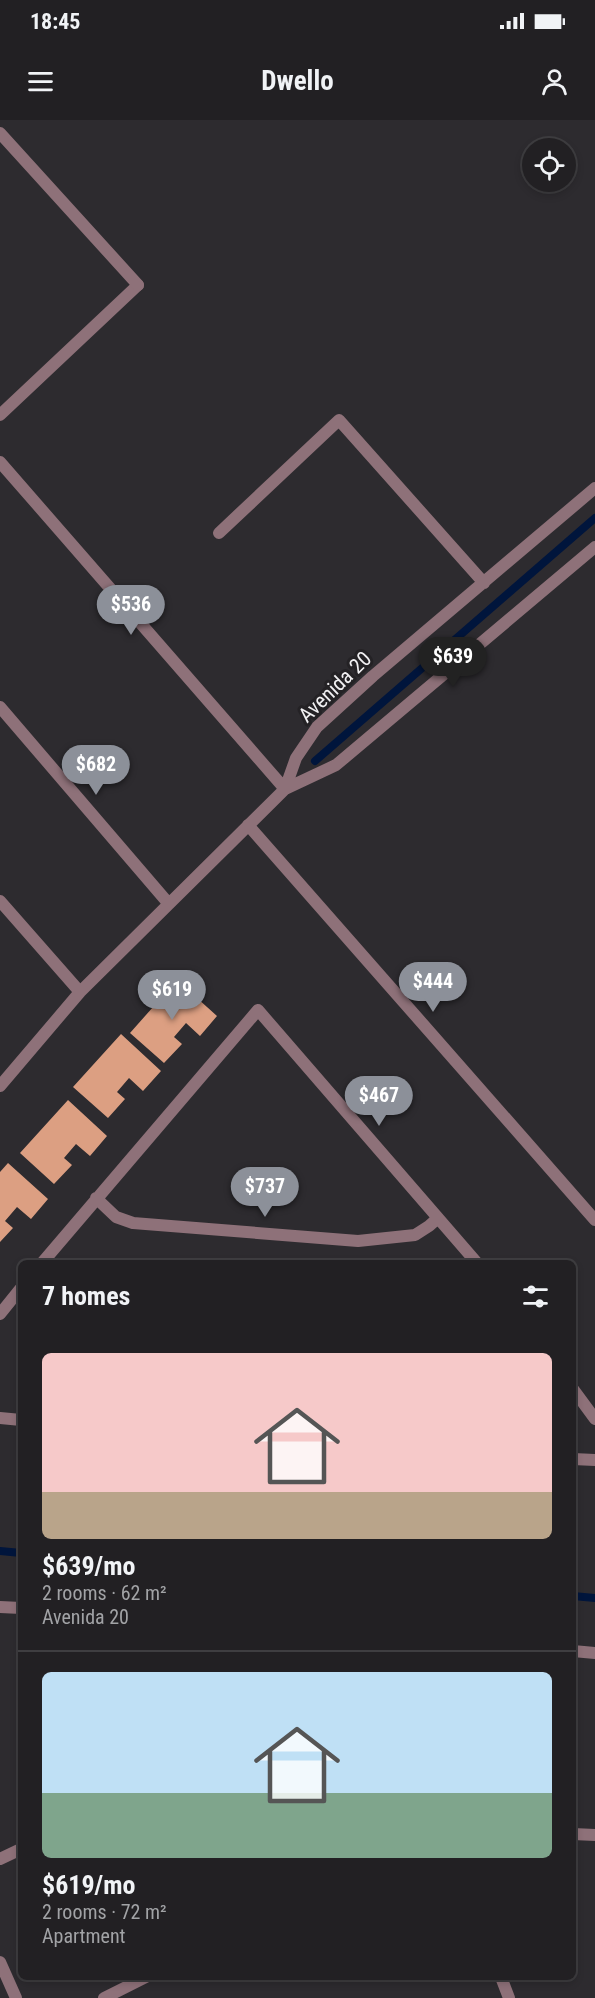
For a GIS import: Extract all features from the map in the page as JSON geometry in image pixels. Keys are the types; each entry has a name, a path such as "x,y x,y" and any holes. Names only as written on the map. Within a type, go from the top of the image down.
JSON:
{"street":[{"path":"0,133 138,285 0,416"},
{"path":"219,533 339,420 483,583"},
{"path":"0,462 285,789"},
{"name":"Avenida 20","path":"285,789 296,758 317,727 373,676 483,583 592,497"},
{"path":"0,1086 80,992 285,789 336,765 595,547"},
{"path":"0,707 169,903"},
{"path":"248,825 595,1220"},
{"path":"0,901 80,992"},
{"path":"44,1260 258,1010 474,1260"},
{"path":"96,1198 116,1217 134,1223 358,1241 415,1234 438,1218"},
{"path":"0,1314 18,1292"},
{"path":"576,1393 595,1419"},
{"path":"0,1418 18,1420"},
{"path":"576,1459 595,1460"},
{"path":"0,1607 18,1608"},
{"path":"576,1651 595,1653"},
{"path":"576,1834 595,1835"},
{"path":"0,1859 18,1850"},
{"path":"0,1962 16,1998"},
{"path":"104,1998 140,1980"},
{"path":"502,1980 506,1997"}],"building":[{"path":"177,980 217,1016 200,1036 186,1023 174,1037 182,1044 164,1063 130,1033"},
{"path":"121,1034 161,1071 143,1091 129,1078 117,1092 125,1099 108,1118 73,1087"},
{"path":"68,1100 107,1136 90,1156 76,1144 64,1158 72,1165 54,1184 20,1153"},
{"path":"8,1163 48,1199 31,1219 17,1207 5,1221 13,1228 0,1242 0,1172"}],"waterway":[{"path":"315,761 595,518"},
{"path":"0,1551 18,1553"},
{"path":"576,1596 595,1598"}]}
